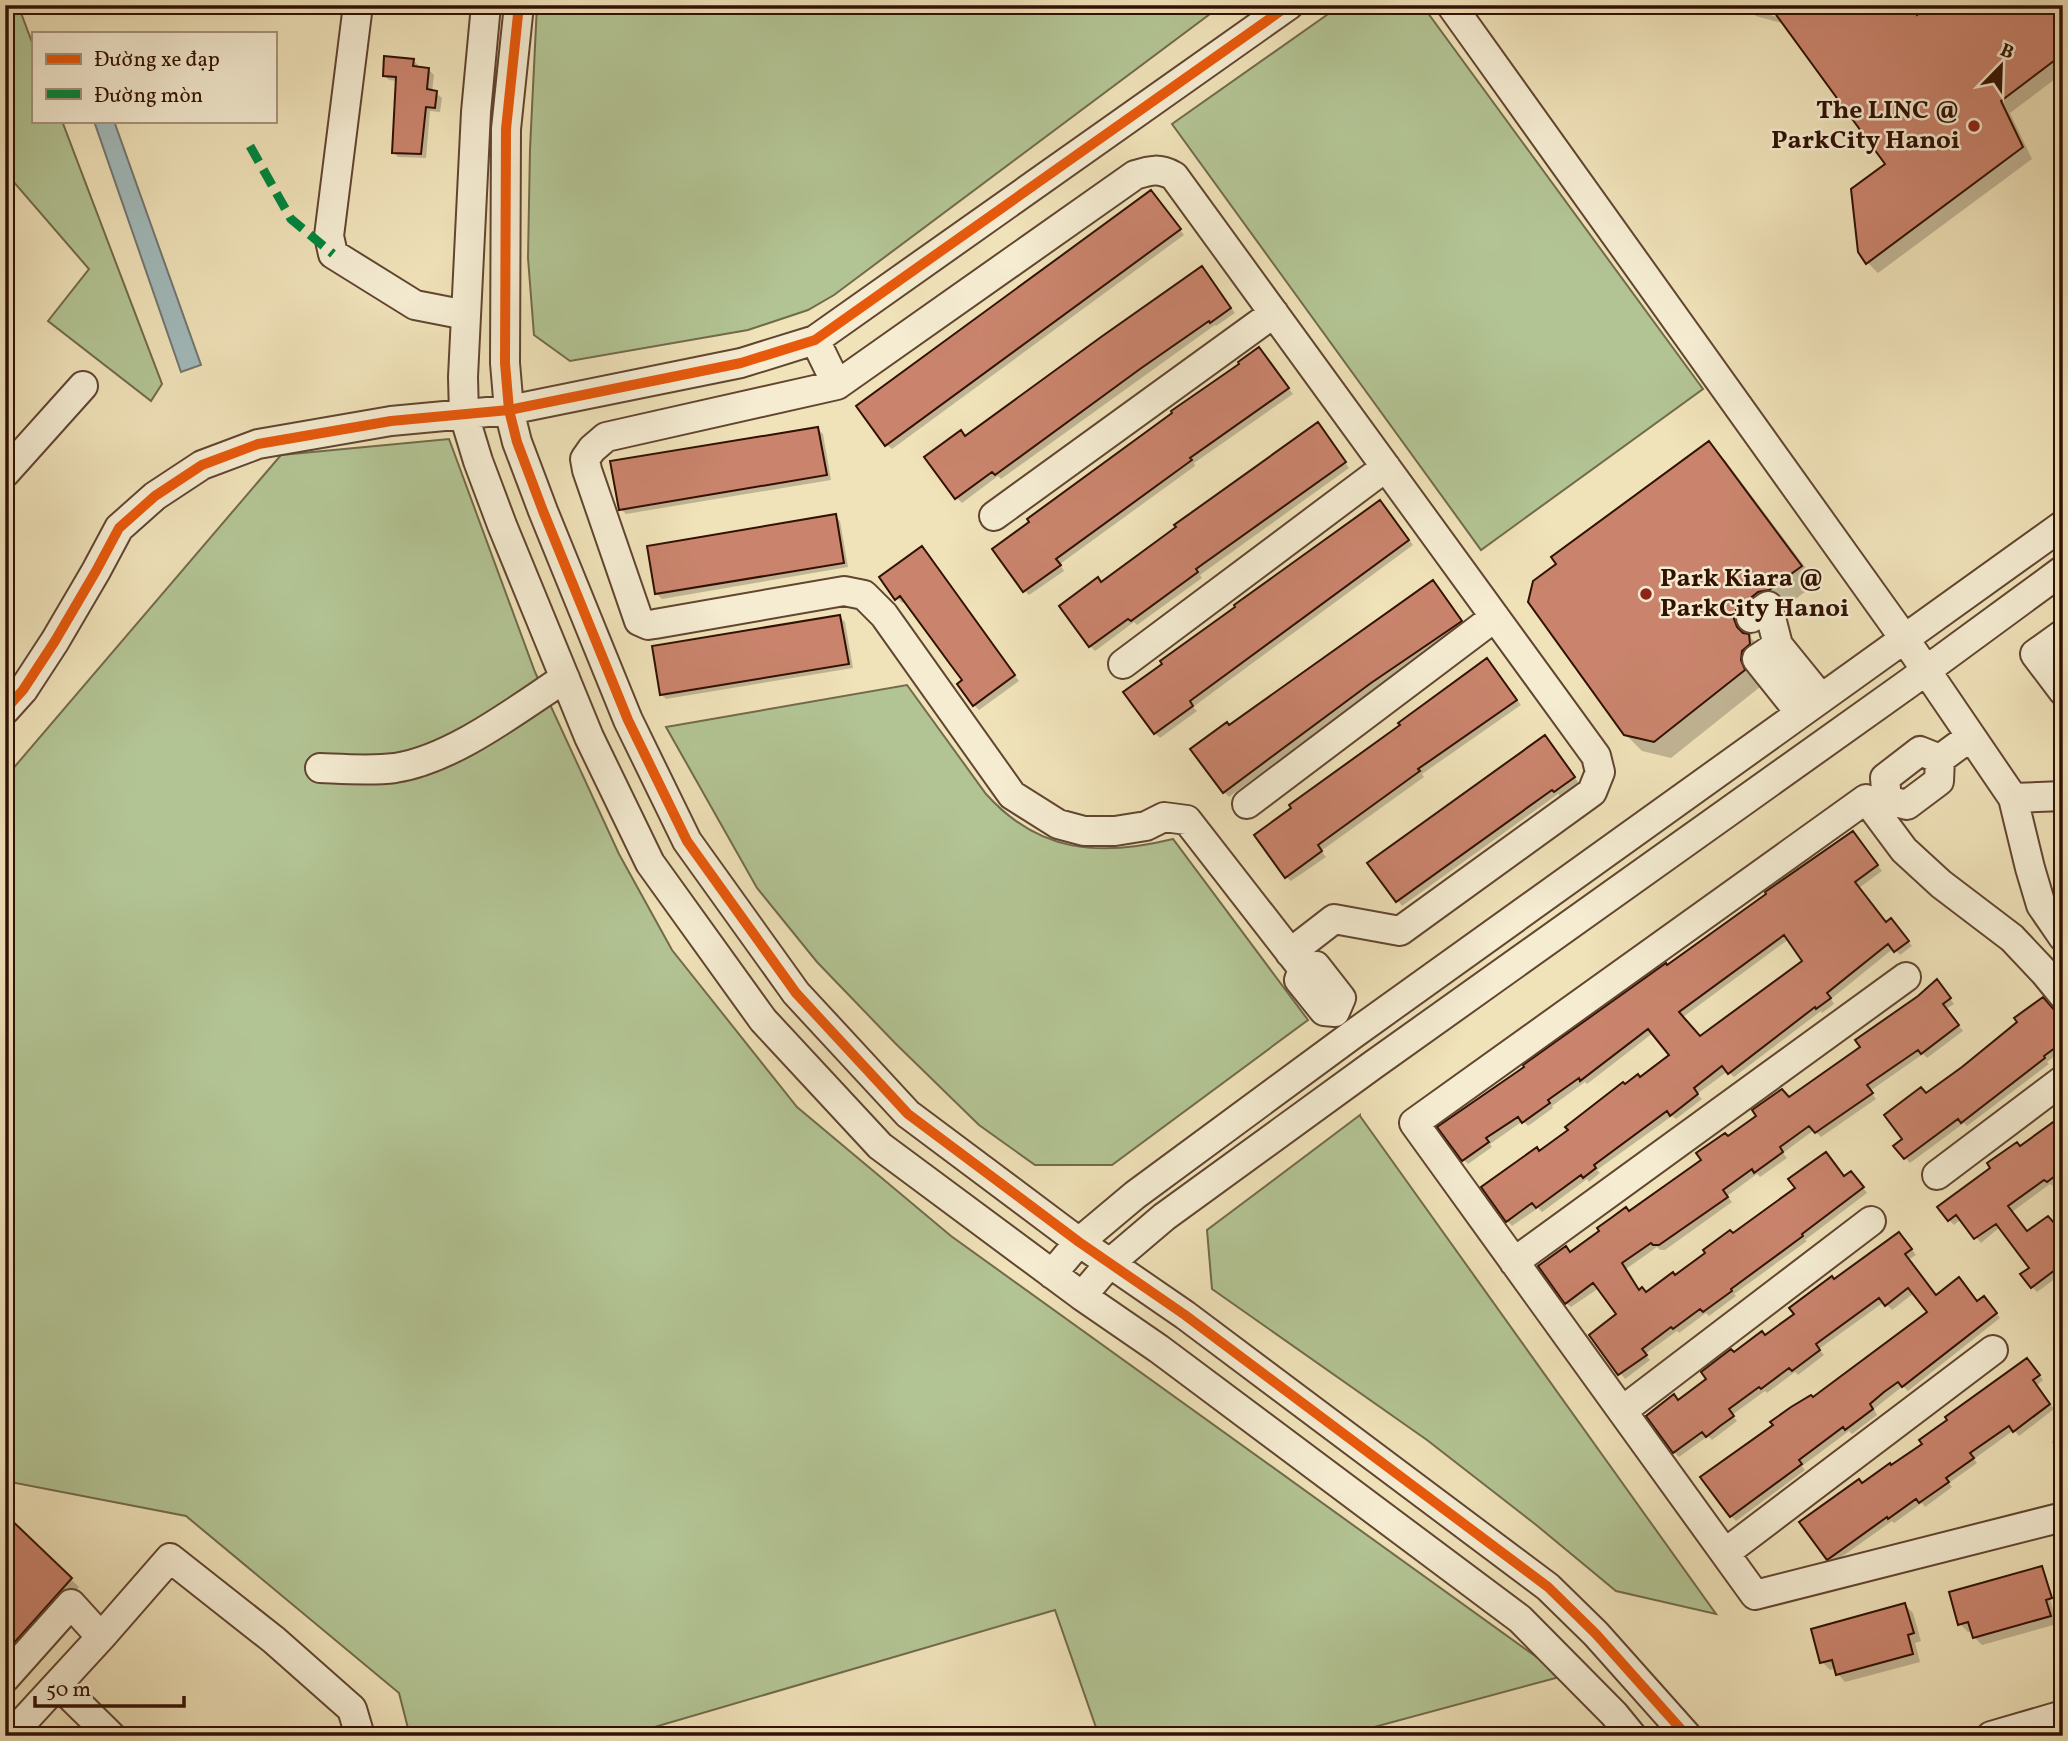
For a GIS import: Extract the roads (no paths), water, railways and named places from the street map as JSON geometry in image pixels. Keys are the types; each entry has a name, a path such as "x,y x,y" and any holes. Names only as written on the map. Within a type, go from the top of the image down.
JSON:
{"street":[{"path":"358,5 329,236 332,254 415,305 466,316"},
{"path":"486,5 476,112 463,377 464,415 497,512 589,737 650,863 763,1020 880,1146 1082,1296 1159,1349 1520,1619 1623,1725"},
{"path":"519,5 506,129 505,363 509,410 517,442 543,511 623,707 687,841 796,993 908,1114 1079,1242 1185,1315 1548,1587 1596,1634 1687,1736"},
{"path":"5,710 23,690 55,641 119,528 155,496 202,465 258,444 391,421 509,410 741,363 815,340 1289,5"},
{"path":"1451,5 1904,638 2013,798 2029,869 2041,905 2063,937"},
{"path":"1297,961 1334,919 1400,932 1592,792 1600,772 1596,756 1174,176 1163,170 1135,175 837,385 606,437 592,449 585,459 587,470 639,621 648,625 655,624 844,590 864,594 884,615 1012,794 1058,824 1084,831 1115,831 1146,826 1164,817 1187,820 1297,961 1316,966 1341,998 1335,1012 1373,1065"},
{"path":"994,516 1274,313"},
{"path":"815,340 837,385"},
{"path":"5,474 83,386"},
{"path":"1123,664 1386,467"},
{"path":"1052,1274 1079,1242 1135,1195 1352,1035 2063,525"},
{"path":"1082,1296 1110,1263 1164,1217 2063,570"},
{"path":"1751,618 1769,606 1767,652 1810,706"},
{"path":"1247,804 1495,617"},
{"path":"2063,634 2035,654 2063,691"},
{"path":"320,768 396,768 435,756 475,736 565,678"},
{"path":"1970,737 1941,759 1920,751 1911,757 1885,778 1881,805 1904,850 1941,884 2012,938 2063,995"},
{"path":"2013,798 2063,796"},
{"path":"1881,805 1866,799 1414,1123 1755,1595 2063,1517"},
{"path":"1514,1262 1906,977"},
{"path":"1937,1175 2063,1080"},
{"path":"1622,1411 1871,1221"},
{"path":"1725,1553 1993,1350"},
{"path":"10,1736 170,1558 274,1640 352,1709 360,1736"},
{"path":"5,1678 71,1604 101,1637"},
{"path":"58,1684 106,1734"},
{"path":"1991,1736 2063,1715"}],"water":[{"path":"94,122 114,122 201,365 181,372"}],"place":[{"name":"The LINC @ ParkCity Hanoi","path":"1974,126"},
{"name":"Park Kiara @ ParkCity Hanoi","path":"1646,594"}]}
